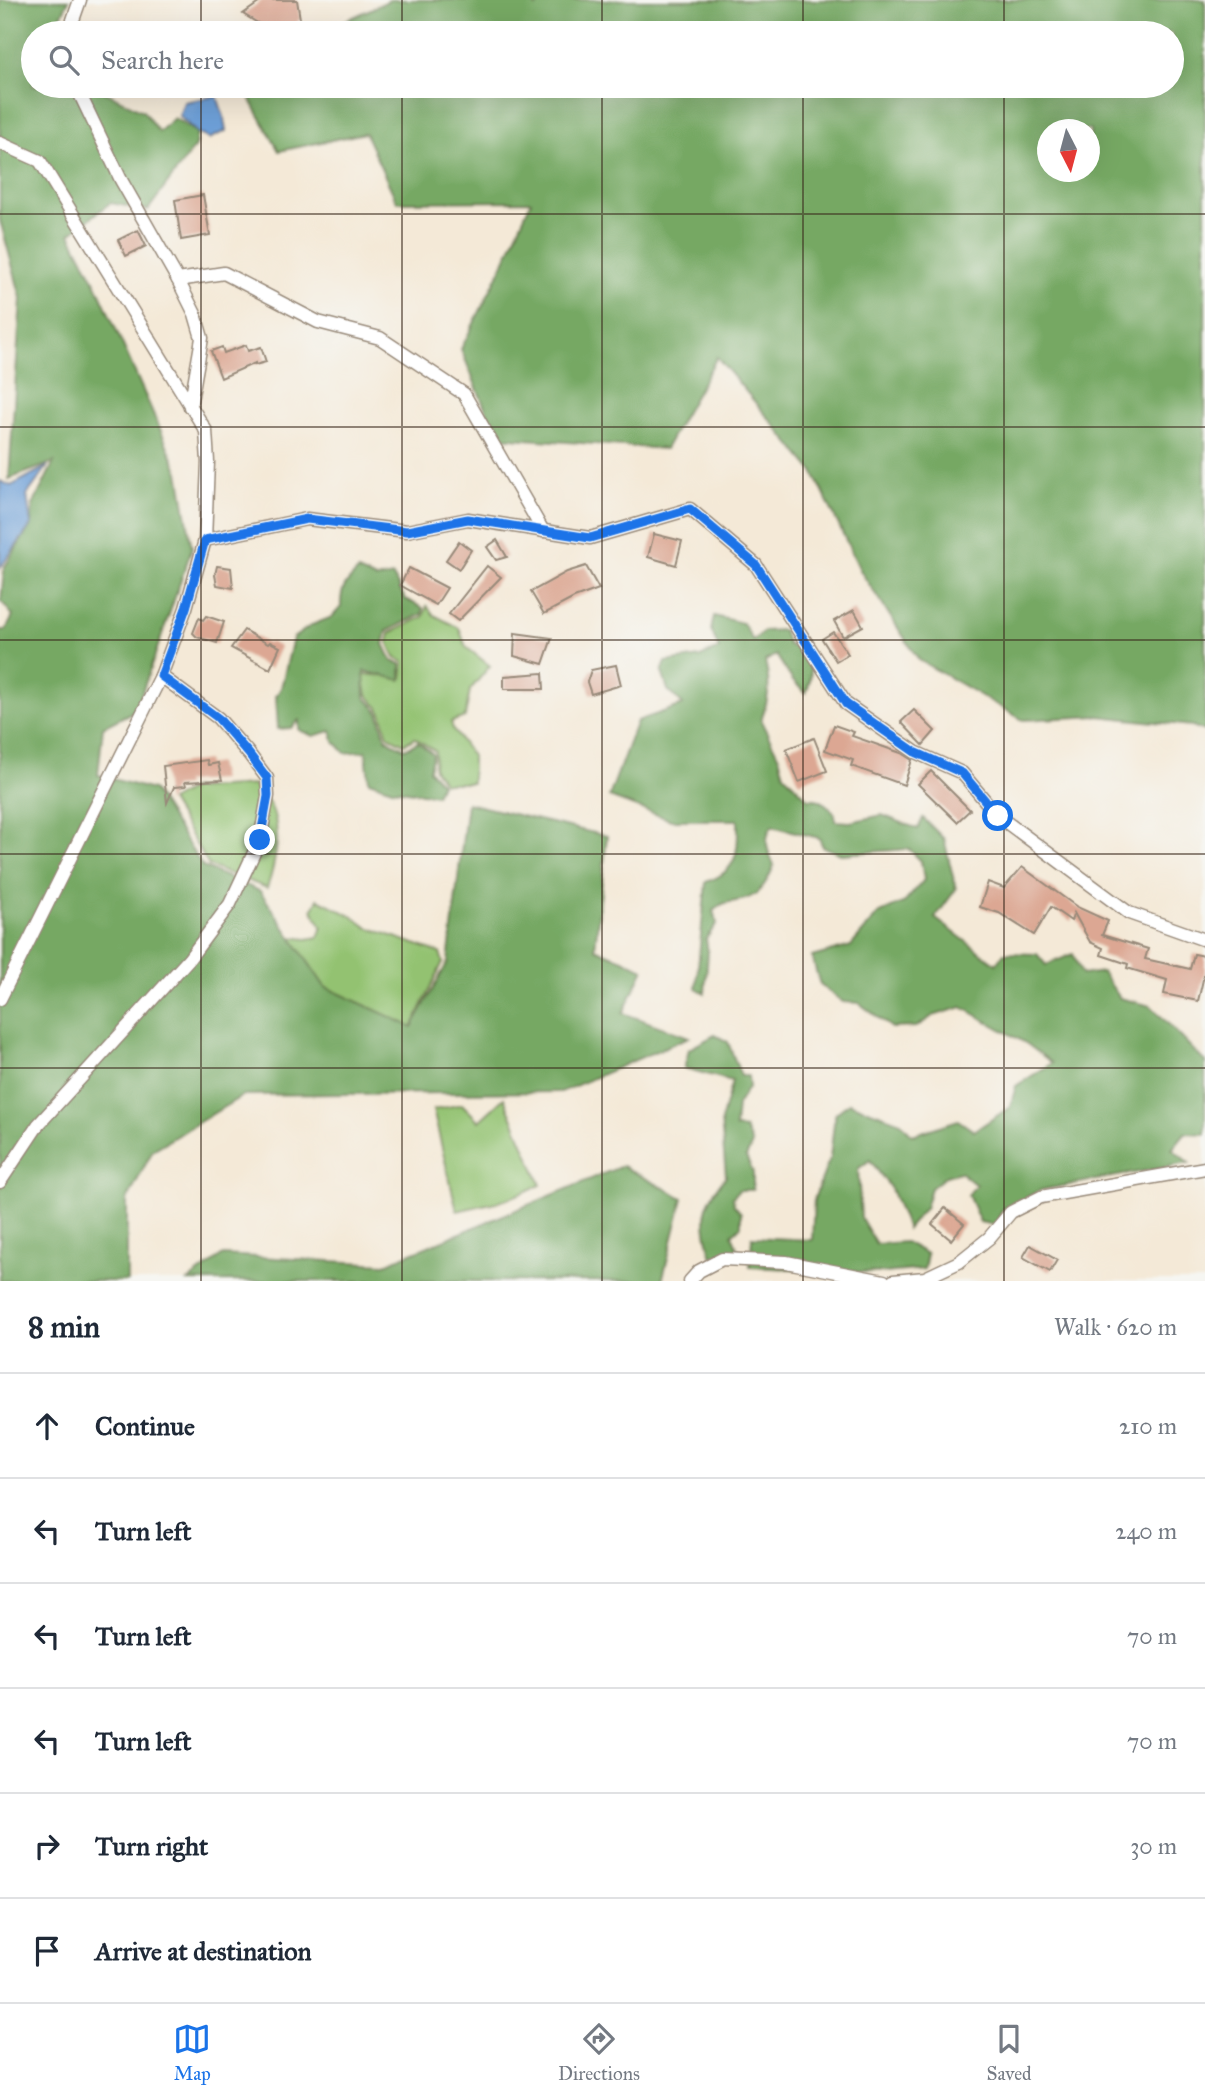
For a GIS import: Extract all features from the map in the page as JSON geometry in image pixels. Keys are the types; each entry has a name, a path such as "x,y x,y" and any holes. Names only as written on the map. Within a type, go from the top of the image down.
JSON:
{"street":[{"path":"72,21 80,0"},
{"path":"82,98 121,180 195,314 202,338 190,407"},
{"path":"0,143 40,161 206,431 208,462 205,540 186,608 161,676 0,999"},
{"path":"178,280 224,273 318,322 380,338 464,394 543,531"},
{"path":"205,540 307,519 407,531 468,519 590,538 690,509 756,565 846,704 915,752 962,773 998,816 1129,913 1205,940"},
{"path":"0,1182 38,1125 189,959 230,904 260,840 268,796 267,778 218,718 161,676"},
{"path":"893,1281 925,1278 959,1262 989,1238 1012,1212 1041,1197 1205,1168"},
{"path":"690,1281 699,1271 722,1259 786,1262 884,1281"}],"green space":[{"path":"0,0 69,0 59,21 21,21 21,98 117,98 143,111 159,132 174,118 197,133 195,146 148,210 110,203 70,234 96,284 179,472 192,548 136,710 103,727 98,775 153,790 203,867 260,891 325,987 412,1027 448,962 467,803 607,836 595,948 644,969 623,1013 689,1037 561,1092 244,1095 153,1150 127,1200 127,1281 0,1281 0,630 6,630 13,616 1,601 4,568 31,525 33,505 54,462 9,479 21,298 0,220"},
{"path":"390,0 530,0 536,7 540,0 1205,0 1205,731 1192,726 1098,716 1023,720 919,660 861,572 813,471 717,357 665,449 497,437 461,349 504,263 531,201 397,202 365,133 279,151 250,98 1184,98 1184,21 345,21"},
{"path":"358,571 376,579 393,576 405,599 423,608 422,614 387,631 384,644 392,661 401,664 401,680 364,671 365,697 378,711 386,739 405,749 418,742 433,754 429,770 441,783 436,795 392,789 369,781 366,751 345,753 334,741 331,731 313,736 299,730 299,720 291,728 278,729 276,696 281,688 293,638 312,625 332,617 341,607 345,587"},
{"path":"427,606 434,615 459,628 466,647 490,666 470,690 465,717 451,722 472,756 472,783 444,783 434,769 435,751 415,738 404,744 388,736 380,709 367,695 363,674 402,678 404,662 395,658 388,642 390,633 423,617"},
{"path":"714,616 743,623 753,641 764,631 783,630 788,645 802,652 807,658 811,670 806,693 793,681 776,655 765,661 768,691 761,721 779,757 784,774 808,799 820,800 835,814 835,821 850,822 882,815 918,829 923,818 944,839 956,889 935,918 996,964 1004,953 1037,954 1046,965 1073,954 1082,975 1102,972 1120,998 1151,1006 1205,1062 1205,1134 1185,1133 1172,1149 1189,1163 1041,1190 1003,1209 995,1225 980,1222 968,1195 976,1185 960,1172 946,1176 931,1188 925,1208 907,1229 891,1189 870,1160 858,1169 861,1218 876,1244 905,1242 927,1254 924,1269 884,1273 750,1267 752,1237 812,1240 814,1199 830,1158 835,1114 849,1103 901,1122 912,1135 958,1120 974,1131 1010,1107 1016,1086 1052,1063 1027,1044 962,1007 933,1016 916,1027 892,1028 859,1003 843,1002 820,985 812,957 851,946 878,914 905,902 924,880 921,861 909,849 841,854 823,847 819,838 772,826 767,841 774,865 769,876 755,894 725,903 713,911 717,923 706,939 708,952 705,993 696,988 706,882 731,866 737,850 738,820 671,820 609,797 637,721 683,705 668,690 662,672 666,662 700,657 719,649 711,630"},
{"path":"254,785 270,804 276,825 275,858 267,888 209,866 170,801 191,789"},
{"path":"318,899 352,916 367,927 440,953 443,962 412,1027 325,987 291,937 318,937 322,927 312,910"},
{"path":"715,1035 728,1042 741,1076 748,1076 749,1086 737,1105 735,1128 745,1129 752,1144 746,1157 753,1173 753,1190 739,1190 733,1197 734,1205 741,1213 741,1226 732,1234 739,1253 726,1252 712,1257 706,1233 706,1214 712,1196 726,1176 721,1121 732,1081 684,1068 689,1049"},
{"path":"504,1098 541,1185 505,1200 457,1211 433,1110 462,1104 479,1121"},
{"path":"622,1166 683,1198 662,1281 188,1281 223,1255 385,1264"}],"water":[{"path":"218,98 226,131 209,139 197,133 179,116 184,102"},
{"path":"48,466 27,495 31,525 0,568 0,481 11,486"}],"building":[{"path":"263,0 297,0 300,19 254,21 243,14"},
{"path":"203,195 210,235 181,240 175,200"},
{"path":"138,230 146,246 126,256 118,240"},
{"path":"246,345 248,351 261,347 266,362 255,363 221,378 211,351 222,347 224,353"},
{"path":"654,534 682,541 676,565 648,557"},
{"path":"497,540 507,557 496,560 487,547"},
{"path":"459,541 471,550 459,569 446,560"},
{"path":"217,566 231,568 233,588 217,585"},
{"path":"487,566 501,577 458,621 449,614"},
{"path":"586,566 599,589 574,598 544,614 531,592 567,572"},
{"path":"409,568 447,588 436,605 400,585"},
{"path":"854,610 863,626 843,637 834,621"},
{"path":"206,616 224,622 217,643 197,637 193,633 199,618 203,620"},
{"path":"244,630 268,644 270,642 280,647 270,669 231,648"},
{"path":"833,632 848,654 836,661 822,639"},
{"path":"515,633 552,638 543,664 514,656"},
{"path":"616,665 621,685 591,694 587,682 591,670"},
{"path":"543,673 544,689 504,689 504,676"},
{"path":"914,710 935,731 923,745 901,722"},
{"path":"834,725 854,732 852,736 901,753 912,760 904,785 851,766 853,760 825,750"},
{"path":"814,738 827,771 799,782 786,749"},
{"path":"207,760 208,765 218,763 222,780 185,782 186,786 174,787 167,803 163,766"},
{"path":"931,771 970,810 957,822 918,784"},
{"path":"1022,867 1077,907 1108,921 1102,935 1148,949 1145,959 1190,969 1194,954 1205,956 1205,971 1198,1001 1164,994 1167,980 1127,968 1128,964 1101,955 1103,948 1090,942 1074,913 1071,921 1051,907 1034,935 999,913 980,907 988,882 1004,888"},
{"path":"945,1208 964,1224 951,1240 932,1224"},
{"path":"1030,1245 1057,1260 1050,1272 1023,1257"}],"route":[{"path":"260,840 268,796 267,778 218,718 161,676 186,608 205,540 307,519 407,531 468,519 590,538 690,509 756,565 846,704 915,752 962,773 998,816"}]}
